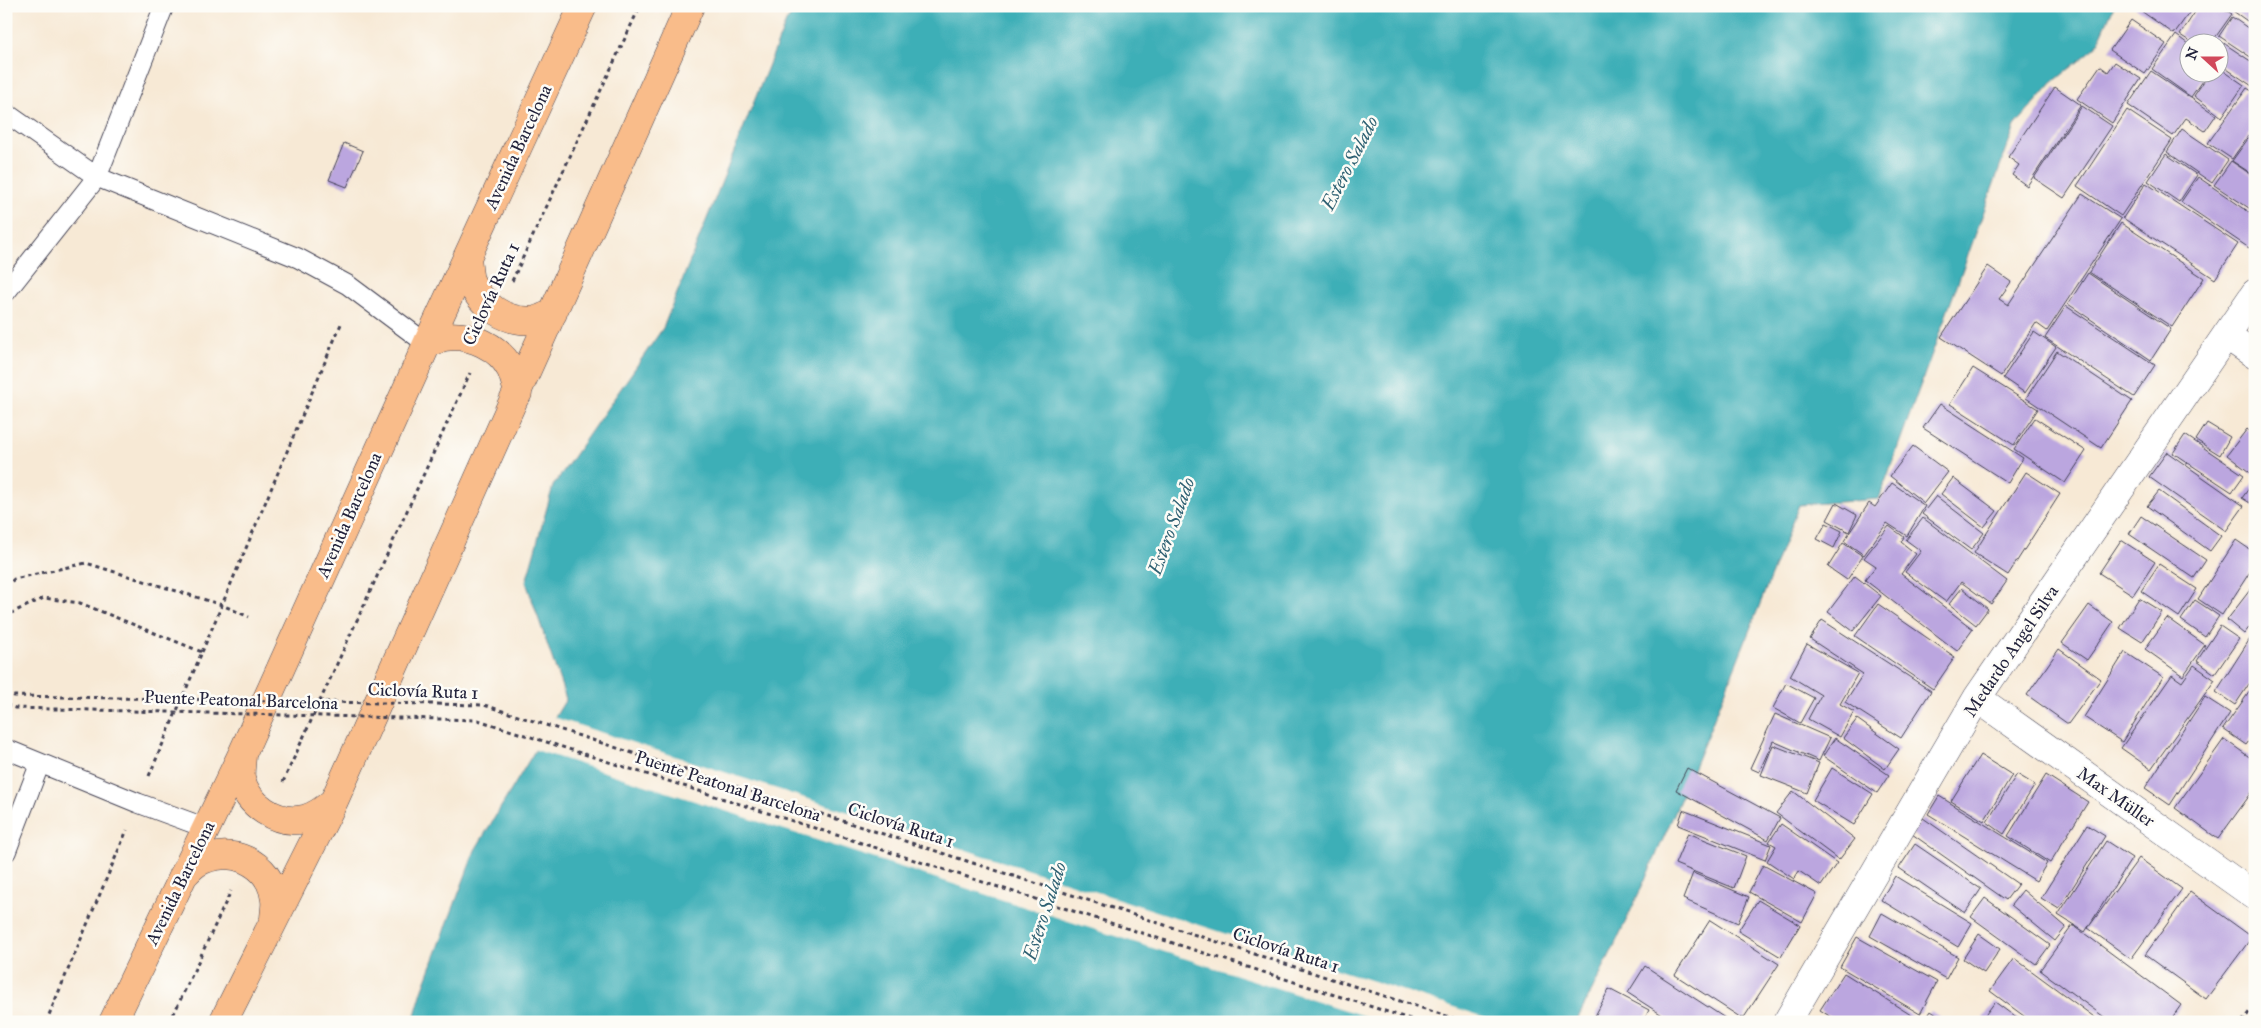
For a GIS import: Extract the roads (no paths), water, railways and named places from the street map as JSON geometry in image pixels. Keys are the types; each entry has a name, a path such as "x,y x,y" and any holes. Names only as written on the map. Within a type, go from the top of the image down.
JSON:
{"main road":[{"name":"Avenida Barcelona","path":"113,1022 242,754 427,344 583,6"},
{"path":"224,1022 334,801 690,6"},
{"path":"468,257 470,279 480,298 497,313 515,319 535,320 553,313"},
{"path":"427,344 445,337 465,337 484,343 499,354 511,369 518,392"},
{"path":"242,754 241,778 251,799 268,814 286,820 304,819 320,813 334,801"},
{"path":"183,876 195,864 212,856 229,854 246,859 262,869 271,884 276,901 274,920"}],"street":[{"name":"Medardo Angel Silva","path":"1787,1022 1977,698 2255,293"},
{"path":"2226,335 2255,355"},
{"name":"Max Müller","path":"1977,698 2255,896"}],"lane":[{"path":"6,292 97,177 164,6"},
{"path":"6,114 97,177 298,258 348,285 427,344"},
{"path":"6,749 138,803 206,828"},
{"path":"6,852 40,763"}],"water":[{"name":"Estero Salado","path":"797,6 2114,6 2096,47 2052,83 2015,126 1879,499 1799,505 1667,831 1608,959 1576,1022 413,1022 422,991 475,850 566,699 526,582 553,486 663,328 786,22"}]}
